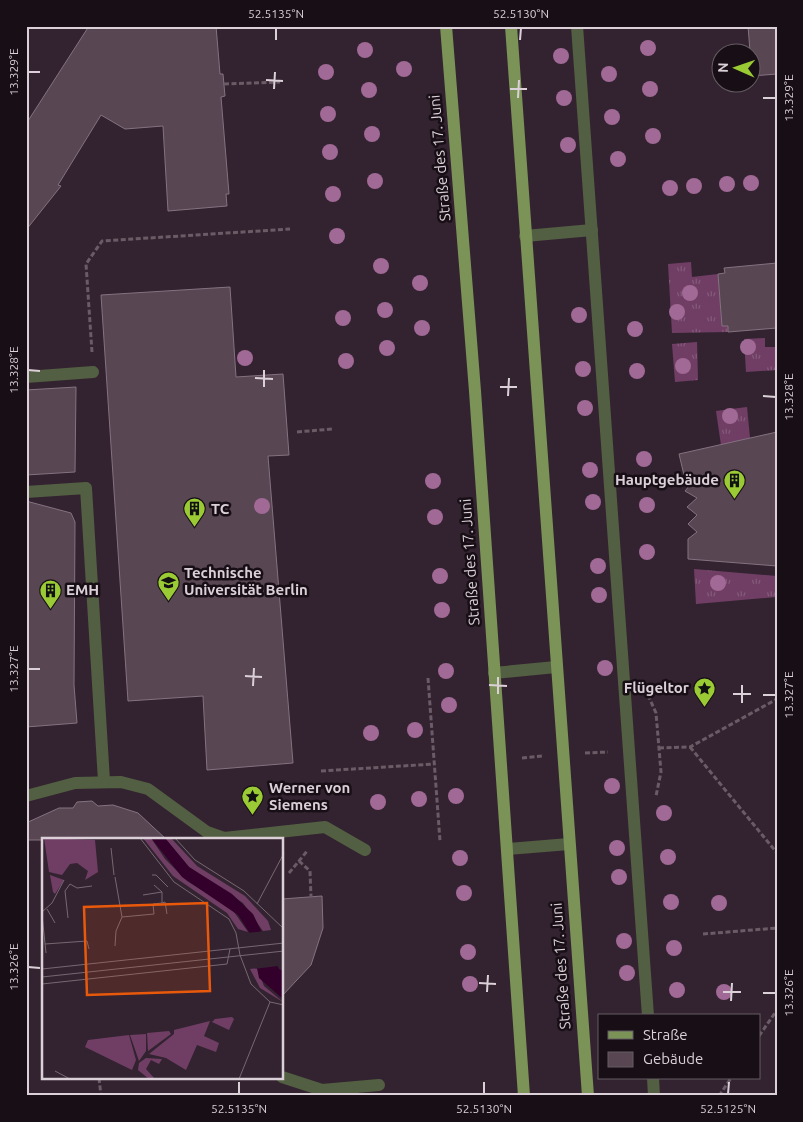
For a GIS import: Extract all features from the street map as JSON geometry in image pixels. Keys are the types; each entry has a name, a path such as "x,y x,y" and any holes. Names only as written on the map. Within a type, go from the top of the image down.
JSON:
{"main road":[{"name":"Straße des 17. Juni","path":"446,26 524,1096"},
{"name":"Straße des 17. Juni","path":"511,26 588,1096"}],"lane":[{"path":"577,26 648,1014"},
{"path":"525,236 592,230"},
{"path":"26,377 93,372"},
{"path":"26,492 86,488 104,781"},
{"path":"494,673 556,667"},
{"path":"26,796 75,783 121,782 148,789 207,832 224,838 325,827 365,850"},
{"path":"507,849 569,844"},
{"path":"284,1077 320,1093 379,1085"},
{"path":"653,1080 654,1096"}],"path":[{"path":"224,84 280,82"},
{"path":"93,372 86,264 102,241 290,228"},
{"path":"297,432 332,429"},
{"path":"428,678 440,842"},
{"path":"659,748 690,747 777,699"},
{"path":"690,747 777,853"},
{"path":"583,753 610,752"},
{"path":"522,758 543,756"},
{"path":"321,771 434,764"},
{"path":"289,873 299,861 310,871 311,897"},
{"path":"704,934 777,928"},
{"path":"760,1035 777,1010"},
{"path":"99,1080 101,1096"},
{"path":"719,1096 730,1080"}],"green space":[{"path":"691,262 692,277 718,274 722,326 728,326 728,332 672,333 668,264"},
{"path":"765,338 765,347 777,347 777,370 746,372 744,339"},
{"path":"697,342 698,380 675,382 672,344"},
{"path":"747,407 750,438 721,445 716,411"},
{"path":"694,569 777,576 777,597 696,604"}],"building":[{"path":"89,26 216,26 220,74 223,74 225,96 221,97 229,194 226,194 227,206 168,211 163,126 125,129 101,115 58,185 61,186 26,230 26,124"},
{"path":"748,26 777,26 777,74 760,75 760,42 749,42"},
{"path":"777,263 777,328 728,332 728,326 722,326 718,274 725,273 724,268"},
{"name":"TC","path":"230,287 236,377 283,374 289,455 268,456 293,763 207,770 203,696 128,701 101,295"},
{"path":"76,387 75,472 26,475 26,390"},
{"name":"Hauptgebäude","path":"777,432 777,566 688,559 688,539 697,532 688,524 697,515 687,507 697,498 685,491 694,480 684,475 679,454"},
{"name":"EMH","path":"26,501 71,513 75,522 74,685 77,723 26,727"},
{"path":"92,801 98,806 113,805 138,813 165,838 42,838 42,840 26,840 26,823 59,808 73,808 77,802"},
{"path":"322,896 323,928 311,965 284,994 284,899"}],"place":[{"name":"Hauptgebäude","path":"735,499"},
{"name":"TC","path":"195,528"},
{"name":"Technische Universität Berlin","path":"168,601"},
{"name":"EMH","path":"50,609"},
{"name":"Flügeltor","path":"705,707"},
{"name":"Werner von Siemens","path":"253,816"}]}
